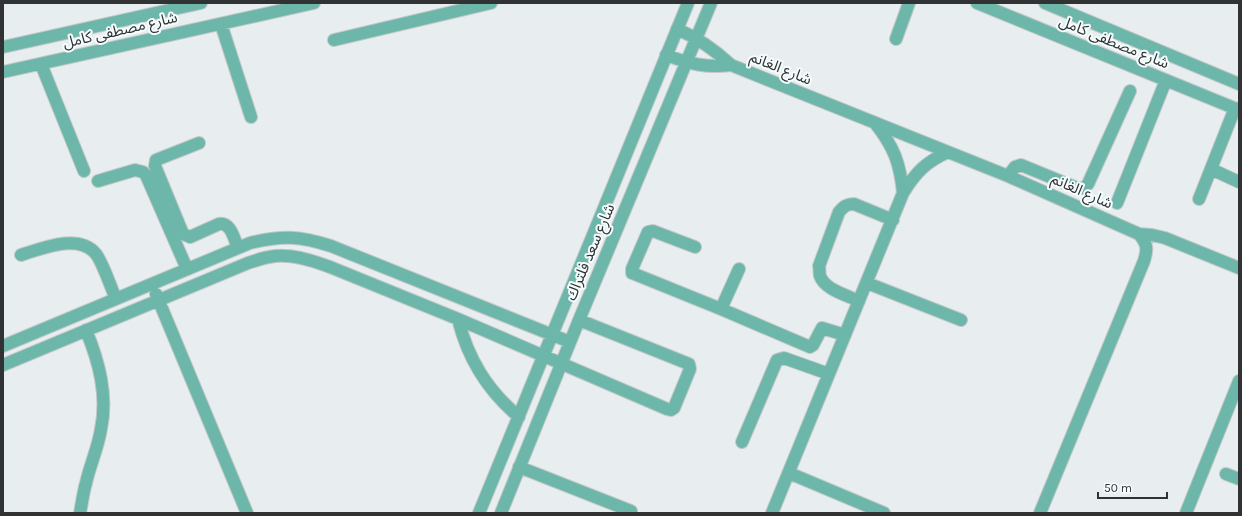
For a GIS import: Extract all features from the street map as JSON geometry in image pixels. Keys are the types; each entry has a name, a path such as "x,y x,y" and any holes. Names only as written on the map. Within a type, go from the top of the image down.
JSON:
{"street":[{"name":"شارع مصطفى كامل","path":"3,47 201,3"},
{"name":"شارع مصطفى كامل","path":"3,72 314,3"},
{"path":"334,40 491,3"},
{"name":"شارع سعد فلتراك","path":"479,513 688,3"},
{"name":"شارع سعد فلتراك","path":"501,513 579,320 711,3"},
{"path":"896,39 909,3"},
{"name":"شارع مصطفى كامل","path":"977,3 1237,109"},
{"name":"شارع مصطفى كامل","path":"1045,3 1239,84"},
{"path":"220,24 251,117"},
{"name":"شارع الغانم","path":"677,29 709,46 731,65 1008,176 1139,234 1165,238 1239,268"},
{"name":"شارع الغانم","path":"666,55 686,63 708,67 731,65"},
{"path":"41,64 84,171"},
{"path":"1118,203 1166,80"},
{"path":"1008,176 1015,167 1021,165 1077,188 1084,188 1088,184 1130,91"},
{"path":"1199,199 1237,109"},
{"path":"874,123 887,138 896,155 904,193"},
{"path":"199,143 156,160 155,166 183,234 190,237 223,223 227,225 238,248"},
{"path":"772,513 904,193 911,180 922,168 934,159 948,152"},
{"path":"1211,169 1239,182"},
{"path":"98,181 135,170 143,172 146,175 187,269"},
{"path":"859,301 825,284 820,276 819,266 839,212 848,204 854,204 893,220"},
{"path":"695,247 653,231 648,232 632,268 632,273 810,347 813,345 822,328 846,335"},
{"path":"1040,513 1144,261 1147,251 1145,242 1139,234"},
{"path":"3,346 250,243 270,238 291,237 312,239 570,342"},
{"path":"21,255 69,243 80,243 89,247 97,255 116,299"},
{"path":"3,365 248,263 270,256 290,256 311,260 330,267 458,319 671,410 674,408 690,369 689,364 579,320"},
{"path":"721,309 739,269"},
{"path":"867,283 961,320"},
{"path":"152,284 246,513"},
{"path":"458,319 466,347 480,373 497,397 519,417"},
{"path":"80,513 86,482 102,428 104,403 96,354 86,330"},
{"path":"742,442 777,360 784,358 829,374"},
{"path":"1186,513 1239,381"},
{"path":"519,468 631,511"},
{"path":"789,472 884,513"},
{"path":"1226,474 1239,479"}]}
